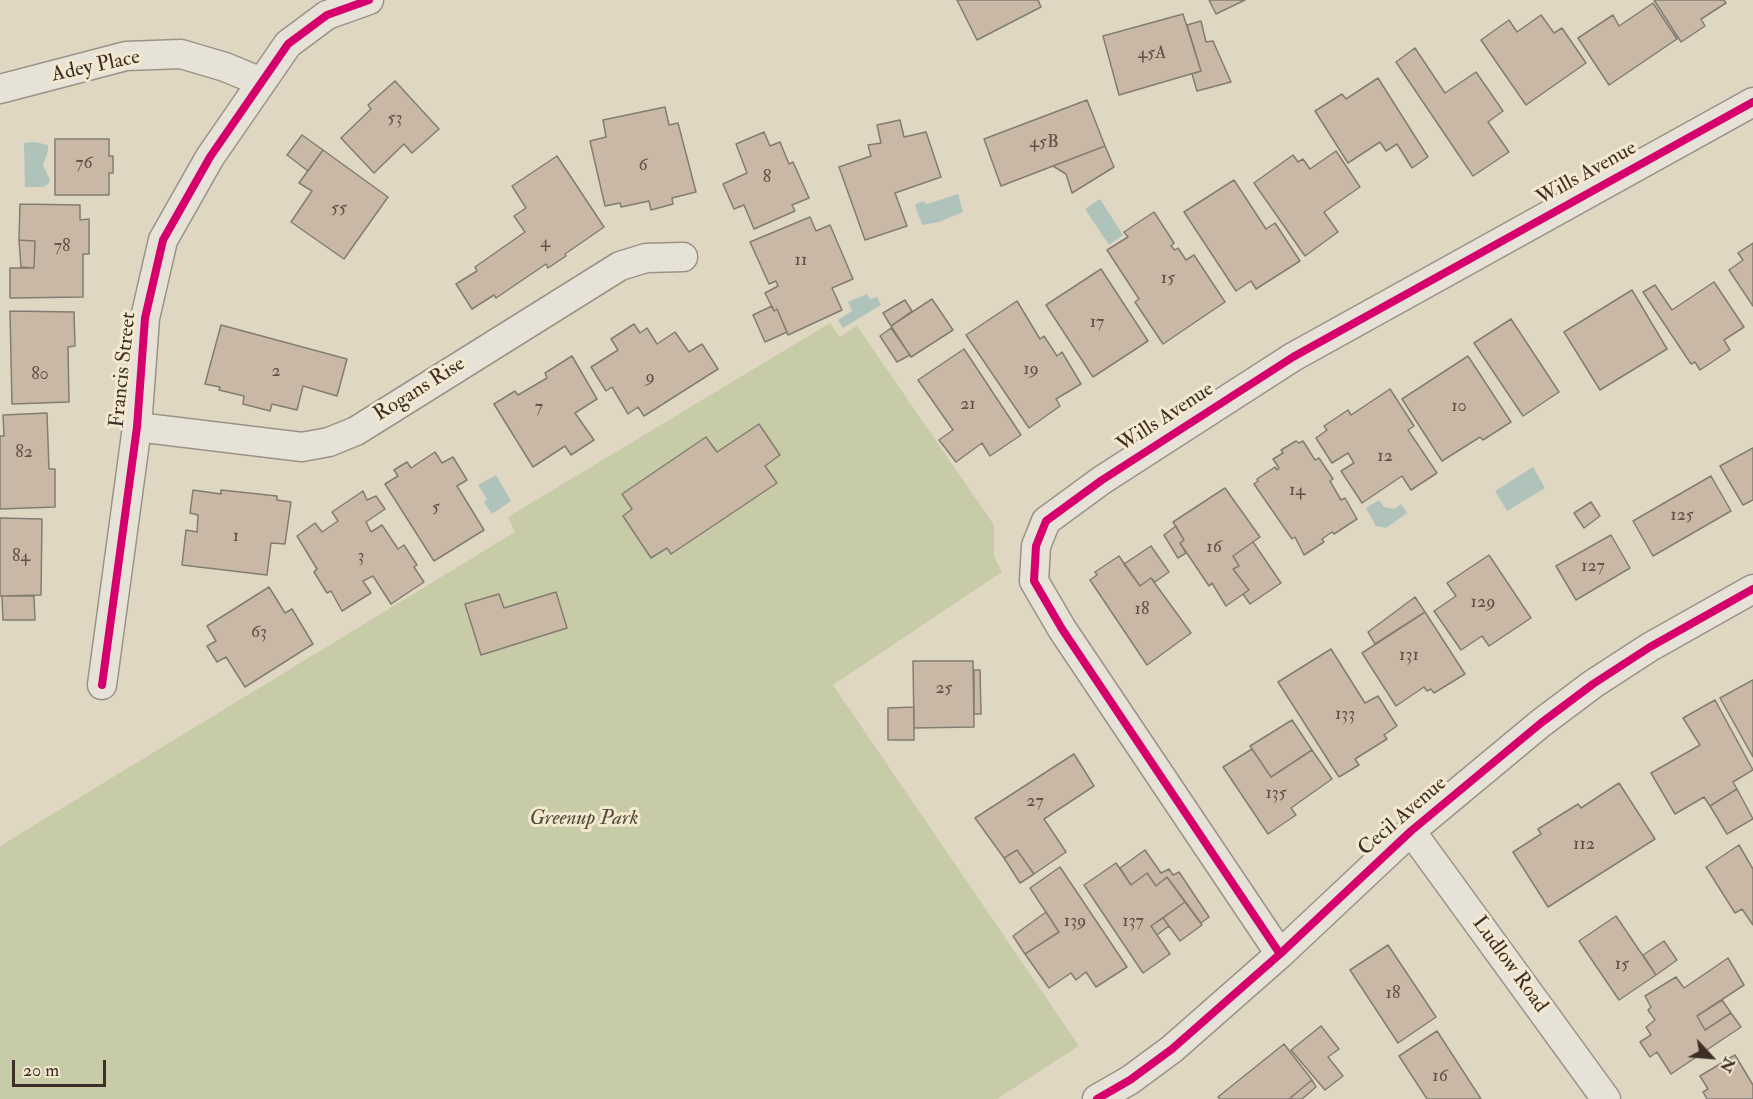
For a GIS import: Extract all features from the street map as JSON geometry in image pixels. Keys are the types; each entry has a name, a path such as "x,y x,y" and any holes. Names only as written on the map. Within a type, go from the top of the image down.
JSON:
{"street":[{"name":"Francis Street","path":"102,685 136,427 145,318 163,240 210,157 288,44 327,15 369,0"},
{"name":"Adey Place","path":"0,89 126,56 170,54 181,54 225,67 261,82"},
{"name":"Wills Avenue","path":"1280,954 1062,629 1035,581 1035,546 1046,521 1102,480 1293,357 1753,102"},
{"name":"Rogans Rise","path":"136,427 302,447 329,442 356,431 620,266 646,258 683,256"},
{"name":"Cecil Avenue","path":"1097,1099 1136,1089 1172,1049 1280,954 1412,831 1541,723 1593,684 1650,647 1753,589"},
{"name":"Ludlow Road","path":"1412,831 1606,1099"}],"green space":[{"name":"Greenup Park","path":"830,323 840,337 857,326 994,525 994,556 1002,572 833,685 1079,1046 997,1099 0,1099 0,846 515,532 508,517"}],"shaded area":[{"path":"35,142 48,145 43,165 50,180 43,187 25,187 24,143"},
{"path":"958,194 963,212 939,222 922,225 915,205 923,201 927,204"},
{"path":"1100,199 1123,235 1109,245 1085,209"},
{"path":"867,294 870,299 877,297 881,305 843,328 838,320 852,311 848,302"},
{"path":"1533,467 1545,488 1507,511 1495,491"},
{"path":"496,475 511,501 492,514 484,502 487,499 478,485"},
{"path":"1379,500 1384,507 1394,509 1401,504 1407,513 1386,528 1376,526 1366,508"}],"building":[{"path":"957,0 1038,0 1041,7 977,40"},
{"path":"1209,0 1245,0 1216,14"},
{"path":"1654,0 1724,0 1726,3 1701,19 1705,26 1681,42"},
{"path":"1653,3 1677,39 1609,85 1578,38 1613,15 1619,26"},
{"path":"1183,14 1201,71 1119,95 1103,36"},
{"path":"1541,15 1554,33 1562,28 1586,63 1526,105 1481,40 1509,20 1517,32"},
{"path":"1201,21 1206,42 1213,41 1231,82 1197,91 1192,74 1201,71 1187,25"},
{"path":"1415,48 1445,93 1476,72 1503,111 1488,122 1509,152 1473,176 1396,62"},
{"path":"1378,78 1428,157 1412,168 1397,144 1386,151 1380,142 1348,163 1315,111 1342,94 1346,99"},
{"path":"395,81 439,129 412,153 404,144 374,173 341,138 371,109 368,105"},
{"path":"1087,100 1105,146 1001,186 984,139"},
{"path":"665,107 669,125 678,123 696,192 672,198 673,204 651,210 649,201 621,207 620,203 605,206 590,141 606,137 603,120"},
{"path":"900,120 904,137 926,132 941,177 895,193 907,226 865,240 839,167 871,156 868,145 881,143 877,125"},
{"path":"764,132 770,146 780,142 789,164 793,162 809,198 792,205 795,211 754,229 744,205 734,209 723,184 747,173 736,144"},
{"path":"302,135 323,150 308,171 287,155"},
{"path":"55,139 109,139 109,156 113,156 113,173 109,173 109,195 55,195"},
{"path":"1105,146 1114,167 1072,193 1066,174 1053,166"},
{"path":"323,150 388,197 344,259 291,222 312,191 299,183"},
{"path":"1336,151 1360,187 1324,212 1338,232 1305,256 1254,183 1293,155 1298,162 1303,159 1310,169"},
{"path":"557,156 604,227 548,268 546,264 496,298 494,295 472,309 456,284 477,271 475,267 525,232 514,216 526,208 512,186"},
{"path":"1234,180 1266,229 1275,223 1300,261 1256,289 1251,281 1236,291 1184,212"},
{"path":"20,204 80,205 80,220 89,219 89,254 83,254 83,297 10,298 10,268 34,268 35,241 19,240"},
{"path":"1154,212 1174,243 1171,246 1175,250 1178,248 1186,260 1194,255 1225,302 1163,344 1135,302 1139,299 1107,250 1128,237 1124,232"},
{"path":"810,217 816,231 830,225 853,279 832,288 842,310 788,335 777,309 774,311 765,293 778,286 776,281 769,284 750,242"},
{"path":"19,240 35,241 34,268 21,267"},
{"path":"1753,243 1753,306 1729,270 1743,260 1738,253"},
{"path":"1101,269 1148,341 1093,377 1046,305"},
{"path":"1714,282 1744,327 1724,340 1730,350 1700,370 1695,362 1691,364 1643,292 1655,285 1672,310"},
{"path":"1632,290 1667,349 1600,390 1564,332"},
{"path":"932,299 953,330 911,357 891,326"},
{"path":"905,300 912,311 891,326 883,313"},
{"path":"1017,301 1040,339 1044,336 1057,356 1062,352 1081,384 1056,399 1060,406 1029,428 966,335"},
{"path":"772,306 774,311 777,309 787,332 765,342 753,315"},
{"path":"10,311 74,312 75,346 68,347 69,402 12,404"},
{"path":"1511,319 1559,392 1523,416 1474,343"},
{"path":"634,324 640,333 647,328 657,344 675,332 689,352 702,344 718,369 644,416 638,407 628,414 612,387 606,391 591,367 618,350 611,339"},
{"path":"221,325 347,359 337,396 303,386 297,410 272,404 270,411 243,404 244,396 205,384"},
{"path":"891,328 910,355 897,362 880,336"},
{"path":"964,349 1021,435 990,456 982,443 956,462 939,440 953,430 918,380"},
{"path":"572,356 597,399 575,413 594,440 571,455 565,446 533,467 494,404 515,391 518,395 547,378 545,373"},
{"path":"1468,356 1511,422 1483,440 1480,437 1442,461 1402,399"},
{"path":"1390,389 1414,426 1408,430 1437,473 1411,490 1402,476 1362,503 1341,471 1354,463 1348,453 1332,463 1316,438 1327,430 1324,426 1348,410 1351,415"},
{"path":"47,413 49,469 55,469 55,507 0,509 0,436 4,436 3,415"},
{"path":"759,424 780,455 765,466 777,483 671,554 667,548 651,558 623,516 632,509 622,494 706,437 717,452"},
{"path":"1296,441 1299,443 1303,441 1315,460 1319,458 1333,479 1330,481 1341,500 1345,498 1357,519 1334,534 1332,532 1322,539 1324,542 1304,555 1295,537 1292,539 1254,484 1258,481 1257,479 1275,467 1277,470 1279,468 1273,459 1283,453 1281,450"},
{"path":"1753,448 1753,500 1743,505 1720,466"},
{"path":"435,452 442,463 453,457 467,480 457,486 484,530 434,561 385,484 398,476 394,470 407,462 411,468"},
{"path":"1711,476 1731,511 1653,556 1633,521"},
{"path":"1225,488 1260,537 1233,556 1239,566 1233,569 1249,590 1226,606 1212,583 1209,586 1180,543 1184,540 1173,522"},
{"path":"193,490 221,494 221,490 277,496 277,500 291,502 285,544 271,543 267,575 182,565 186,530 197,532 198,515 190,513"},
{"path":"363,491 367,500 376,496 385,509 366,522 371,532 382,525 398,549 404,545 417,565 414,567 424,582 391,604 373,576 363,581 371,593 342,611 331,591 327,593 314,572 317,569 297,536 315,523 322,532 338,521 332,512"},
{"path":"1591,502 1600,516 1584,528 1574,513"},
{"path":"0,518 42,519 41,595 0,596"},
{"path":"1176,526 1184,540 1180,543 1186,553 1178,558 1164,535"},
{"path":"1611,535 1630,568 1576,600 1556,566"},
{"path":"1253,542 1281,583 1250,604 1243,594 1249,590 1233,569 1239,566 1233,556"},
{"path":"1151,546 1169,572 1155,582 1151,578 1140,586 1124,564"},
{"path":"1489,555 1531,618 1489,646 1482,636 1461,650 1434,611 1456,596 1447,583"},
{"path":"1119,556 1140,586 1151,578 1191,633 1147,665 1090,580 1097,575 1095,572"},
{"path":"269,587 285,613 292,609 313,644 245,687 226,657 217,662 207,646 216,641 207,626"},
{"path":"556,592 567,628 481,655 465,604 499,594 504,608"},
{"path":"2,596 34,596 35,620 3,620"},
{"path":"1415,597 1425,612 1375,644 1368,632"},
{"path":"1425,612 1465,674 1434,693 1431,689 1427,691 1424,687 1396,706 1362,653"},
{"path":"1331,649 1365,703 1378,696 1397,726 1384,735 1387,739 1355,759 1359,765 1339,777 1278,682"},
{"path":"913,661 973,661 974,727 914,728"},
{"path":"974,670 980,670 981,714 974,714"},
{"path":"1753,680 1753,757 1720,698"},
{"path":"1715,700 1753,770 1733,782 1737,789 1710,806 1704,797 1675,814 1651,773 1700,745 1683,718"},
{"path":"914,707 914,740 888,740 888,708"},
{"path":"1292,720 1312,750 1271,777 1250,746"},
{"path":"1252,749 1271,777 1312,750 1332,779 1291,808 1296,815 1268,834 1223,767"},
{"path":"1074,754 1094,786 1044,819 1066,852 1034,874 1017,850 1004,858 975,818"},
{"path":"1619,783 1655,839 1548,907 1513,852 1541,834 1538,829 1578,804 1581,808"},
{"path":"1737,789 1753,819 1727,834 1710,806"},
{"path":"1739,845 1753,869 1753,925 1742,909 1735,913 1706,867"},
{"path":"1017,850 1034,874 1020,883 1004,858"},
{"path":"1145,850 1161,873 1169,869 1173,875 1179,872 1209,917 1201,923 1167,877 1156,886 1147,873 1131,885 1120,868"},
{"path":"1116,863 1131,885 1147,873 1156,886 1167,877 1185,902 1151,926 1170,954 1143,973 1084,885"},
{"path":"1060,867 1127,967 1096,987 1086,972 1076,980 1071,973 1049,988 1025,954 1059,932 1030,888"},
{"path":"1185,902 1202,925 1180,941 1163,918"},
{"path":"1046,912 1059,932 1025,954 1013,936"},
{"path":"1616,916 1656,975 1619,1000 1579,941"},
{"path":"1163,918 1169,926 1157,935 1151,926"},
{"path":"1664,941 1677,960 1656,975 1643,955"},
{"path":"1388,945 1436,1017 1398,1043 1350,970"},
{"path":"1728,958 1744,985 1697,1016 1705,1030 1731,1013 1741,1027 1671,1074 1657,1052 1650,1057 1640,1042 1651,1035 1646,1027 1655,1020 1648,1010 1651,1007 1645,996 1676,977 1684,988"},
{"path":"1722,1000 1731,1013 1705,1030 1697,1016"},
{"path":"1321,1026 1339,1049 1328,1057 1343,1076 1325,1090 1291,1050"},
{"path":"1437,1031 1481,1099 1427,1099 1399,1056"},
{"path":"1284,1044 1312,1080 1289,1099 1220,1099 1218,1097"},
{"path":"1735,1055 1753,1085 1753,1099 1707,1099 1703,1092 1708,1089 1700,1076"},
{"path":"1312,1080 1316,1087 1302,1099 1289,1099"}],"cycle path":[{"path":"102,685 137,427 145,318 163,240 210,157 288,44 327,15 369,0"},
{"path":"1280,954 1062,629 1034,581 1036,546 1046,521 1102,480 1293,357 1753,102"},
{"path":"1097,1099 1130,1080 1172,1049 1280,954 1411,831 1541,723 1593,684 1650,647 1753,589"}]}
